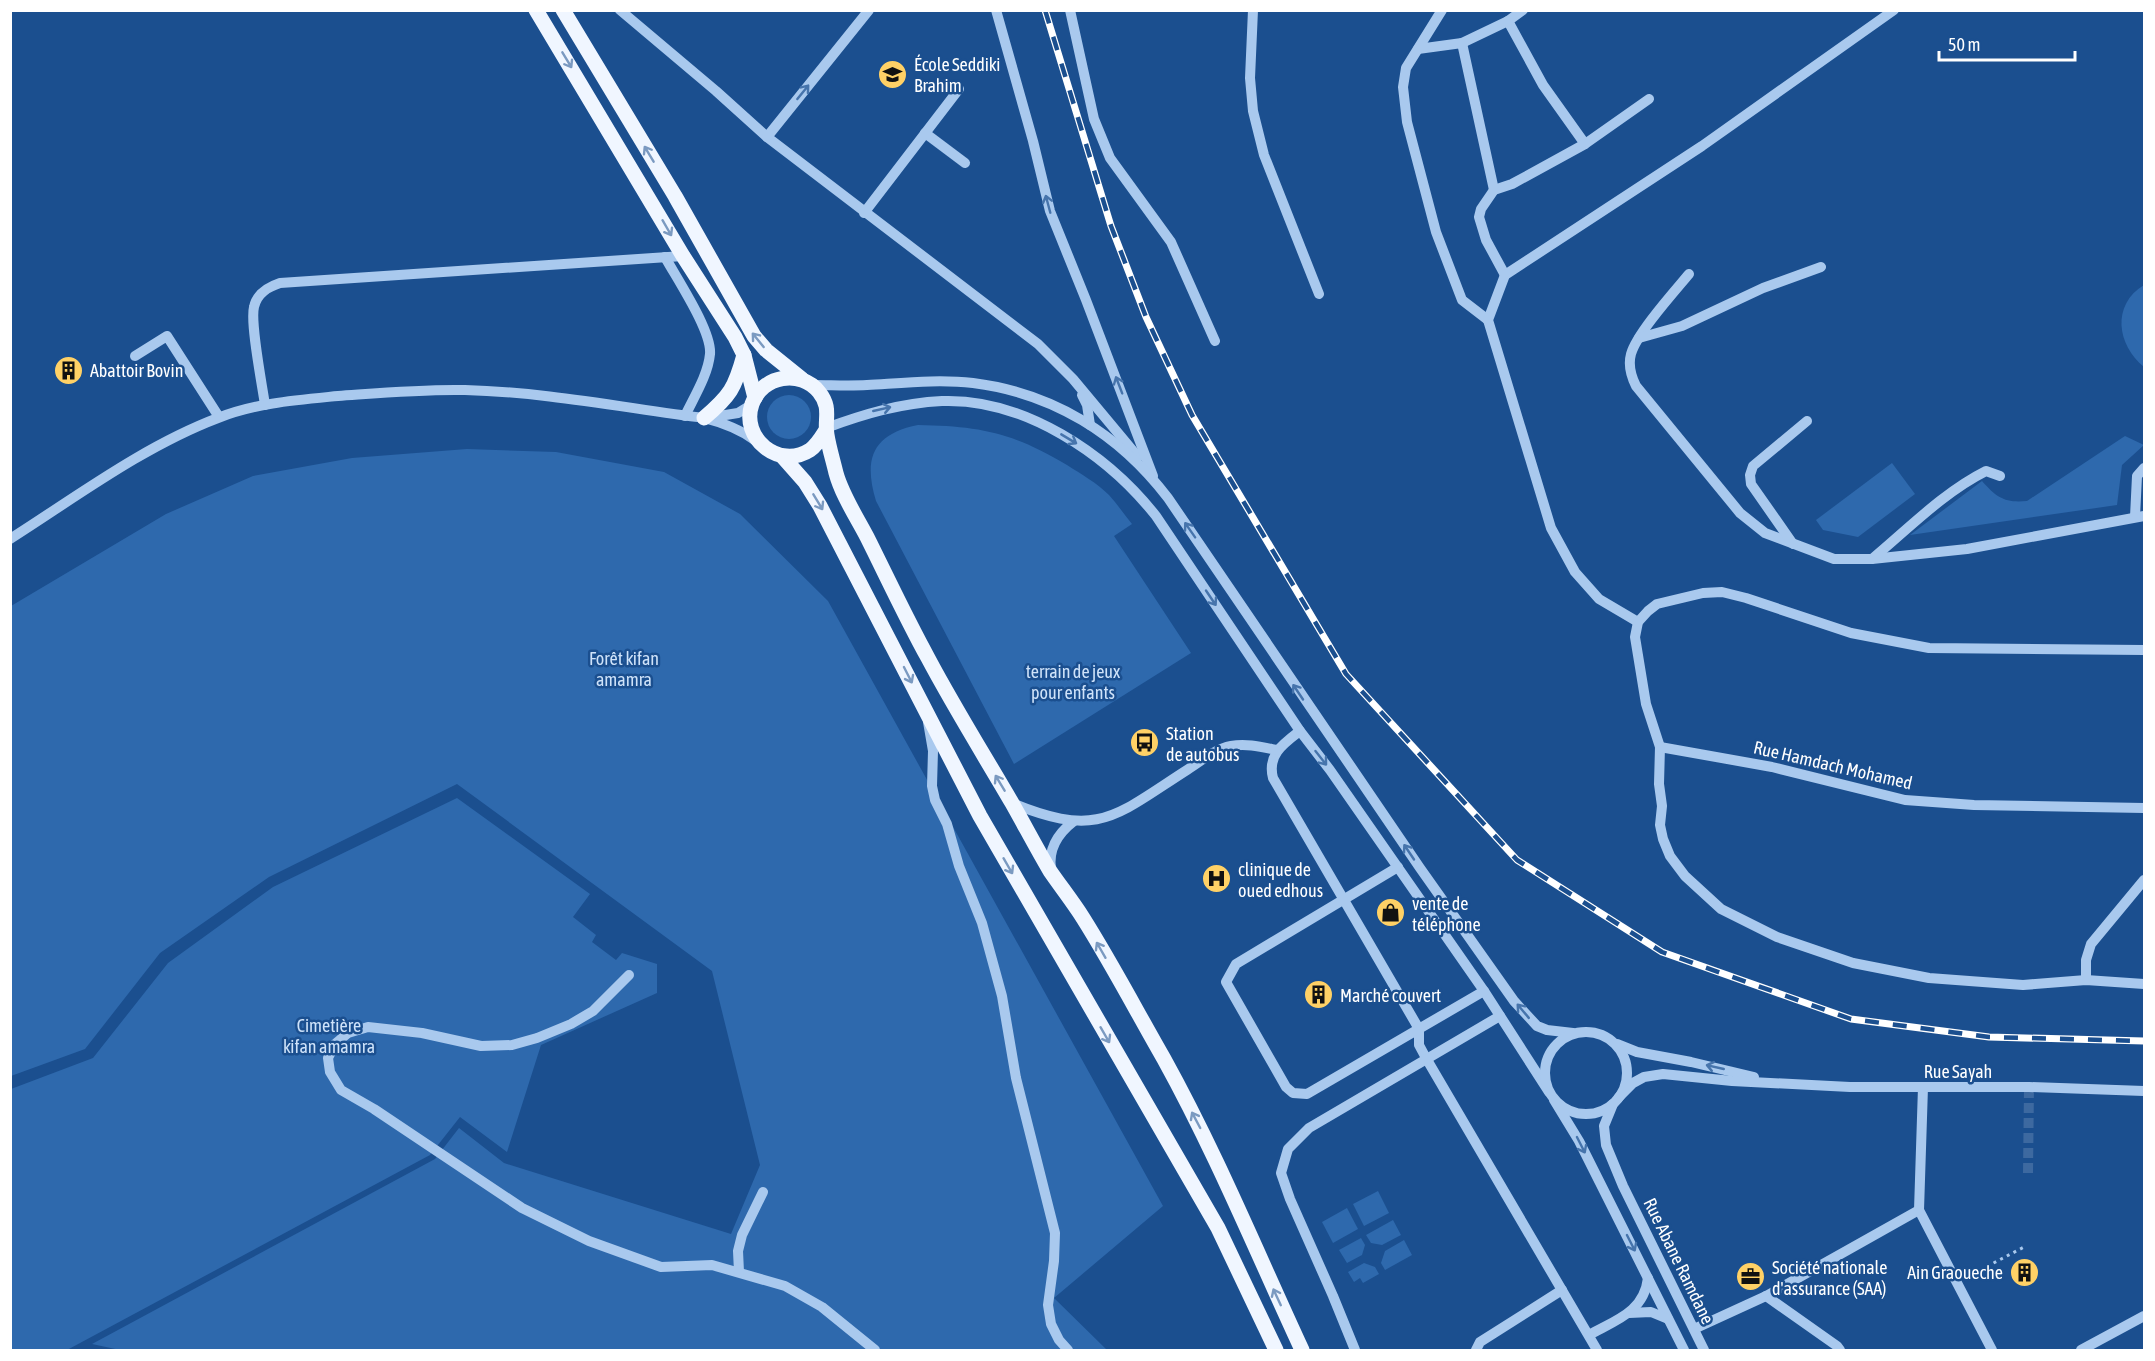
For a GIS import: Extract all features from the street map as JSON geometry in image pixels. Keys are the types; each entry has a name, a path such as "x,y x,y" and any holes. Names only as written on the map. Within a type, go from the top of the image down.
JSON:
{"main road":[{"path":"536,10 683,256 735,337 744,356 753,402"},
{"path":"563,10 675,196 754,336 766,350 807,382 821,394 827,406 826,429 819,442 809,451 796,456 782,456 770,451 759,443 752,432 749,418 753,402 765,385 777,379 789,377 807,382"},
{"path":"704,418 731,392 737,381 744,356"},
{"path":"826,429 838,479 928,658 1051,872 1083,918 1165,1061 1211,1148 1302,1350"},
{"path":"782,456 805,482 820,506 980,816 1218,1228 1276,1350"}],"street":[{"path":"620,10 767,137 1038,344 1073,379 1133,450 1514,1001 1537,1026 1573,1034 1590,1032 1606,1037 1613,1042 1623,1056 1627,1072 1626,1081 1616,1100 1597,1113 1569,1111 1552,1096 1545,1075 1547,1057 1558,1042 1573,1034"},
{"path":"767,137 868,10"},
{"path":"996,10 1034,141 1050,211 1154,480"},
{"path":"1070,10 1094,119 1110,158 1171,242 1215,341"},
{"path":"1253,10 1250,78 1253,111 1264,155 1319,294"},
{"path":"1442,10 1406,68 1403,87 1407,122 1436,232 1462,300 1488,320 1551,528 1575,572 1599,599 1638,622"},
{"path":"1418,49 1462,43 1508,21 1523,10"},
{"path":"1488,320 1505,275 1702,146 1894,10"},
{"path":"1508,21 1543,85 1584,144"},
{"path":"1462,43 1494,190"},
{"path":"864,213 959,89"},
{"path":"1505,275 1486,240 1479,217 1481,209 1494,190 1512,184 1584,144 1649,99"},
{"path":"925,133 965,163"},
{"path":"265,405 253,316 258,298 271,286 292,282 683,256"},
{"path":"665,257 705,331 710,346 709,362 685,416"},
{"path":"1639,338 1682,326 1763,288 1821,267"},
{"path":"1689,274 1639,338 1630,355 1631,375 1636,386 1740,513 1765,533 1834,559 1872,559 1967,549 2140,517 2137,476 2145,468"},
{"path":"135,356 167,336 219,417"},
{"path":"1073,379 1087,405 1090,425"},
{"path":"807,382 865,385 971,383 1032,396 1060,407 1090,425 1121,447 1154,480"},
{"path":"10,539 155,448 185,432 219,417 265,405 391,392 465,390 519,393 704,418 723,422 744,432 759,443"},
{"path":"826,429 869,412 893,407 943,401 982,404 1035,421 1089,451 1118,474 1140,496 1156,516 1300,731 1330,770 1484,991 1552,1096 1579,1141 1684,1350"},
{"path":"704,418 725,417 738,413 753,402"},
{"path":"1794,544 1751,484 1750,475 1753,466 1807,421"},
{"path":"1872,559 1972,478 1986,471 2000,476"},
{"path":"2145,650 1929,648 1851,633 1746,597 1722,592 1703,593 1657,604 1638,622 1635,637 1646,704 1660,747 1659,784 1662,806 1660,825 1663,839 1670,855 1685,876 1721,909 1788,941 1853,963 1918,976 2023,985 2086,980 2145,984"},
{"path":"927,713 933,751 932,786 935,800 947,824 959,866 982,923 1002,996 1016,1078 1054,1233 1054,1261 1048,1305 1051,1324 1059,1340 1068,1350"},
{"path":"1300,731 1277,750 1272,760 1273,778 1419,1029 1419,1045 1426,1058 1597,1350"},
{"path":"1012,803 1042,814 1074,821 1097,820 1119,813 1222,749 1244,745 1277,750"},
{"name":"Rue Hamdach Mohamed","path":"1660,747 1772,767 1905,800 1974,805 2145,808"},
{"path":"1051,872 1050,862 1054,843 1059,834 1074,821"},
{"path":"1398,867 1236,964 1226,982 1286,1087 1293,1094 1307,1094 1484,991"},
{"path":"2086,980 2086,960 2091,944 2145,880"},
{"path":"629,975 593,1011 571,1024 537,1038 512,1045 481,1046 422,1033 368,1027 348,1034 335,1044 328,1058 330,1072 341,1090 374,1108 522,1208 589,1241 661,1267 712,1265 785,1286 822,1307 875,1350"},
{"path":"1355,1350 1281,1173 1288,1149 1309,1128 1500,1016"},
{"name":"Rue Sayah","path":"1613,1042 1628,1050 1691,1062 1771,1082"},
{"name":"Rue Sayah","path":"1616,1100 1633,1083 1644,1077 1663,1074 1732,1081 1850,1088 2029,1087 2145,1091"},
{"path":"1923,1087 1919,1210 1992,1350"},
{"name":"Rue Abane Ramdane","path":"1616,1100 1606,1119 1604,1135 1610,1156 1704,1350"},
{"path":"739,1272 740,1243 763,1192"},
{"path":"1694,1329 1766,1296 1919,1210"},
{"path":"1589,1335 1629,1313 1646,1291 1648,1277"},
{"path":"1476,1350 1480,1342 1562,1290"},
{"path":"1766,1296 1840,1350"},
{"path":"1629,1313 1651,1312 1668,1319"},
{"path":"2081,1350 2145,1316"}],"path":[{"path":"1956,1282 2024,1247"}],"green space":[{"path":"2144,285 2144,367 2128,348 2123,337 2122,314 2133,293"},
{"path":"789,395 805,401 811,417 805,433 789,439 773,433 767,417 773,401"},
{"name":"terrain de jeux pour enfants","path":"918,425 960,427 996,433 1030,445 1067,465 1104,491 1132,524 1114,536 1191,653 1014,764 876,501 871,472 875,450 891,435"},
{"path":"2125,436 2144,445 2122,465 2117,505 1910,535 1982,481 1992,492 2002,498 2027,501"},
{"name":"Forêt kifan amamra","path":"467,449 556,452 664,472 740,514 828,601 1163,1206 1054,1298 1107,1350 120,1350 92,1344 435,1159 459,1128 504,1163 731,1234 760,1165 712,971 457,784 269,877 160,953 85,1049 11,1076 11,606 166,514 253,476 352,458"},
{"path":"1892,463 1915,494 1858,537 1823,530 1816,520"},
{"name":"Cimetière kifan amamra","path":"457,798 590,894 573,917 596,935 592,942 616,960 622,953 657,964 657,993 541,1045 507,1152 460,1117 430,1155 67,1350 11,1350 11,1089 93,1058 168,963 273,887"},
{"path":"1378,1191 1389,1213 1364,1226 1353,1204"},
{"path":"1347,1208 1358,1229 1333,1243 1322,1222"},
{"path":"1393,1220 1401,1235 1382,1245 1371,1243 1366,1235"},
{"path":"1361,1238 1365,1245 1362,1255 1347,1263 1339,1250"},
{"path":"1404,1240 1412,1255 1385,1270 1381,1263 1385,1251"},
{"path":"1364,1263 1375,1267 1379,1274 1363,1283 1360,1278 1354,1282 1348,1272"}],"tunnel":[{"path":"2028,1173 2029,1087"}],"railway":[{"path":"1045,10 1111,226 1146,317 1192,415 1346,674 1517,860 1662,952 1851,1019 1989,1037 2144,1041"}],"place":[{"name":"École Seddiki Brahim","path":"893,74"},
{"name":"Abattoir Bovin","path":"69,370"},
{"name":"Station de autobus","path":"1145,743"},
{"name":"clinique de oued edhous","path":"1217,879"},
{"name":"vente de téléphone","path":"1391,913"},
{"name":"Marché couvert","path":"1319,995"},
{"name":"Ain Graoueche","path":"2024,1272"},
{"name":"Société nationale d'assurance (SAA)","path":"1751,1277"}]}
